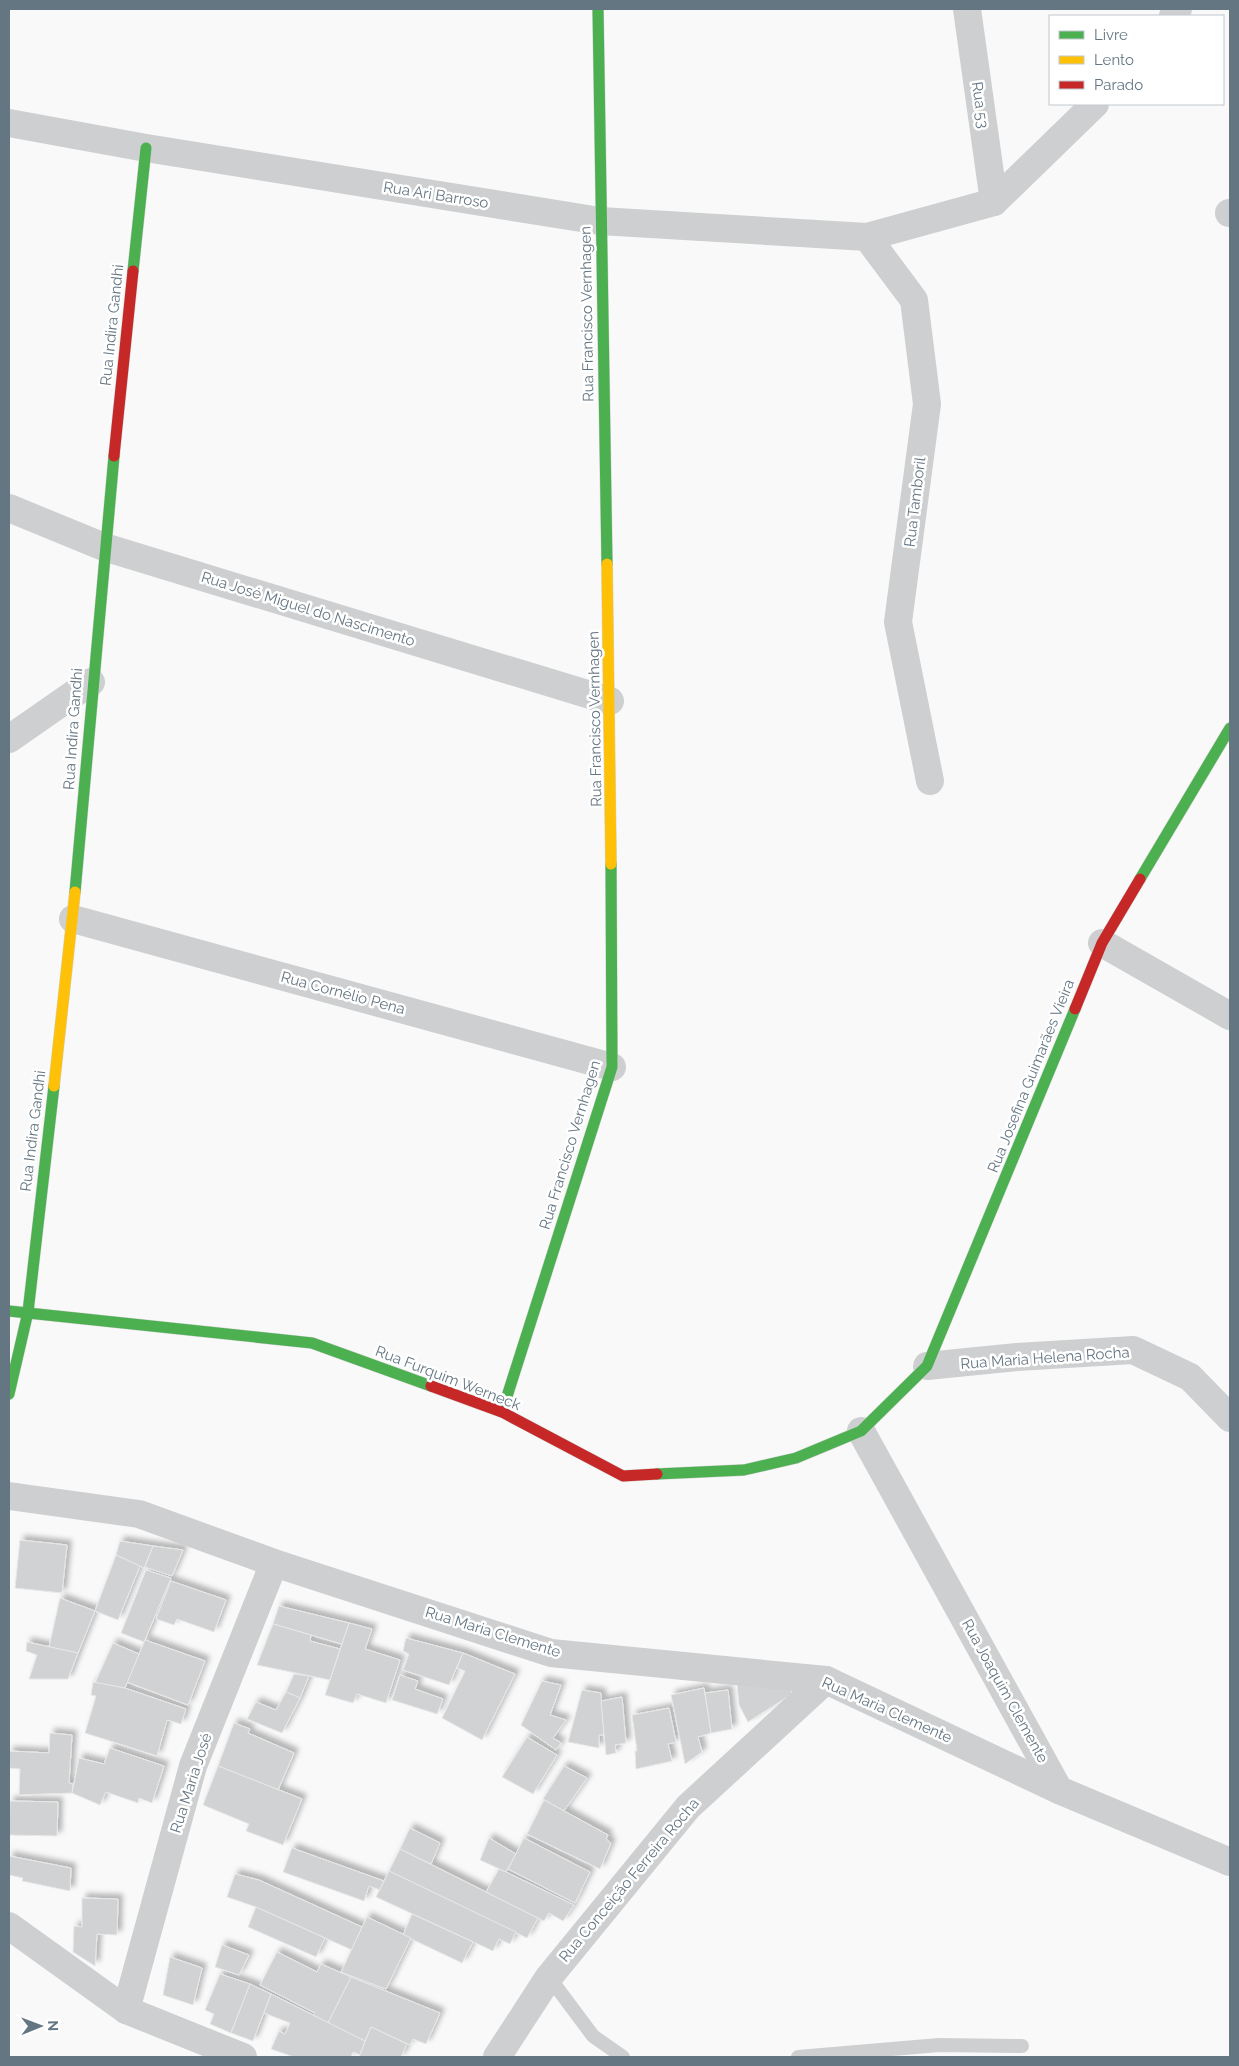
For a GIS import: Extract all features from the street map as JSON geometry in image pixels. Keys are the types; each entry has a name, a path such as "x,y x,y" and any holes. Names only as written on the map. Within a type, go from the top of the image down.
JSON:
{"street":[{"name":"Rua Francisco Vernhagen","path":"502,1412 612,1067 610,700 600,221 598,9"},
{"name":"Rua 53","path":"967,9 994,202"},
{"path":"994,202 1094,105"},
{"name":"Rua Ari Barroso","path":"9,122 146,148 600,221 867,237 994,202"},
{"name":"Rua Indira Gandhi","path":"9,1394 28,1312 73,919 91,682 146,148"},
{"name":"Rua Tamboril","path":"867,237 914,300 927,404 898,622 930,781"},
{"name":"Rua José Miguel do Nascimento","path":"9,508 104,546 610,700"},
{"path":"9,739 91,682"},
{"name":"Rua Josefina Guimarães Vieira","path":"861,1430 927,1366 1102,943 1230,728"},
{"name":"Rua Cornélio Pena","path":"73,919 612,1067"},
{"path":"1102,943 1230,1016"},
{"name":"Rua Furquim Werneck","path":"9,1310 312,1343 502,1412 623,1476 744,1470 796,1458 861,1430"},
{"name":"Rua Maria Helena Rocha","path":"927,1366 1017,1357 1133,1350 1190,1377 1230,1418"},
{"name":"Rua Joaquim Clemente","path":"861,1430 1059,1790"},
{"name":"Rua Maria Clemente","path":"9,1496 139,1514 274,1563 551,1653 826,1680 1059,1790"},
{"name":"Rua Maria José","path":"126,2010 193,1766 274,1563"},
{"name":"Rua Conceição Ferreira Rocha","path":"497,2057 549,1977 688,1807 826,1680"},
{"path":"1059,1790 1230,1862"},
{"path":"9,1926 126,2010 243,2057"}],"lane":[{"path":"549,1977 593,2036 623,2057"},
{"path":"798,2057 939,2044 1022,2046"}],"building":[{"path":"20,1540 67,1545 62,1593 15,1588"},
{"path":"120,1541 153,1546 144,1568 116,1555"},
{"path":"153,1546 183,1550 172,1576 145,1567"},
{"path":"116,1555 140,1566 118,1620 95,1611"},
{"path":"146,1570 171,1578 144,1642 121,1633"},
{"path":"171,1581 226,1600 214,1632 177,1619 174,1625 156,1619"},
{"path":"60,1598 95,1611 78,1653 49,1647"},
{"path":"279,1606 349,1623 342,1644 273,1624"},
{"path":"349,1623 372,1629 365,1649 400,1660 386,1703 357,1694 353,1703 325,1695"},
{"path":"273,1624 311,1635 310,1641 340,1649 330,1680 257,1665"},
{"path":"406,1638 463,1653 449,1685 403,1670 409,1654 403,1651"},
{"path":"145,1640 205,1661 188,1705 127,1682"},
{"path":"27,1642 78,1653 68,1679 29,1679 37,1655 26,1651"},
{"path":"113,1643 139,1654 125,1688 95,1683"},
{"path":"463,1653 515,1674 482,1740 442,1718 465,1671 457,1668"},
{"path":"294,1674 309,1676 300,1698 286,1692"},
{"path":"400,1675 418,1681 415,1689 443,1699 437,1714 392,1700"},
{"path":"542,1681 561,1685 550,1715 566,1720 553,1738 561,1743 556,1750 521,1725"},
{"path":"93,1682 125,1688 186,1709 181,1724 167,1720 157,1756 85,1733 96,1696 91,1695"},
{"path":"737,1684 790,1686 792,1694 748,1722 739,1705"},
{"path":"704,1688 711,1733 698,1737 702,1752 685,1764 671,1695"},
{"path":"582,1690 601,1693 604,1735 599,1735 599,1748 568,1742"},
{"path":"728,1690 732,1729 711,1733 705,1693"},
{"path":"286,1692 300,1698 282,1733 247,1719 256,1702 276,1710"},
{"path":"622,1697 626,1743 615,1745 616,1753 606,1755 601,1701"},
{"path":"669,1708 676,1742 668,1744 672,1761 636,1769 635,1751 637,1751 632,1715"},
{"path":"234,1723 250,1729 248,1733 294,1753 278,1790 218,1766"},
{"path":"50,1733 72,1735 69,1783 73,1784 72,1793 19,1795 20,1769 9,1768 9,1751 49,1753"},
{"path":"527,1737 557,1755 533,1794 502,1777"},
{"path":"110,1748 164,1766 152,1803 139,1798 138,1803 106,1792 100,1805 72,1793 79,1758 104,1764"},
{"path":"218,1766 302,1799 283,1845 246,1831 249,1824 203,1805"},
{"path":"564,1766 587,1778 564,1811 543,1799"},
{"path":"544,1800 608,1835 606,1839 611,1843 600,1869 527,1834"},
{"path":"10,1801 58,1802 57,1836 9,1835"},
{"path":"410,1828 440,1843 431,1864 400,1849"},
{"path":"489,1838 516,1854 506,1872 480,1860"},
{"path":"524,1838 590,1872 575,1903 508,1869"},
{"path":"292,1848 384,1881 380,1890 369,1886 364,1901 283,1872"},
{"path":"400,1849 538,1918 527,1938 389,1871"},
{"path":"9,1856 71,1868 70,1891 22,1881 23,1878 9,1875"},
{"path":"499,1869 574,1905 563,1921 549,1913 544,1921 486,1892"},
{"path":"389,1871 516,1932 510,1944 499,1939 493,1951 376,1897"},
{"path":"235,1874 259,1880 362,1927 352,1950 256,1907 227,1897"},
{"path":"82,1898 118,1899 117,1935 97,1934 95,1966 73,1952 74,1926 82,1927"},
{"path":"256,1907 325,1938 316,1957 248,1927"},
{"path":"412,1914 473,1942 462,1963 403,1935"},
{"path":"367,1917 411,1938 386,1989 341,1972"},
{"path":"222,1945 249,1955 239,1975 215,1967"},
{"path":"277,1952 317,1972 321,1964 351,1977 328,2023 313,2015 315,2013 260,1985"},
{"path":"170,1957 202,1968 193,2005 163,1995"},
{"path":"220,1974 250,1984 231,2033 210,2024 214,2014 205,2010"},
{"path":"351,1977 440,2013 426,2044 413,2039 410,2045 371,2027 365,2041 328,2023"},
{"path":"250,1984 271,1994 253,2041 231,2033"},
{"path":"271,1994 365,2041 360,2055 353,2052 351,2057 294,2057 271,2049 279,2031 285,2034 290,2023 264,2013"},
{"path":"371,2027 407,2044 401,2057 359,2057"}],"traffic: fast":[{"path":"598,9 607,564"},
{"path":"133,271 146,148"},
{"path":"75,892 114,456"},
{"path":"1140,879 1230,728"},
{"path":"502,1412 612,1067 611,864"},
{"path":"657,1474 744,1470 796,1458 861,1431 927,1366 1075,1009"},
{"path":"9,1394 28,1312 54,1086"},
{"path":"9,1311 312,1343 431,1386"}],"traffic: slow":[{"path":"607,564 611,864"},
{"path":"54,1086 75,892"}],"traffic: jam":[{"path":"114,456 133,271"},
{"path":"1075,1009 1102,943 1140,879"},
{"path":"431,1386 502,1412 623,1476 657,1474"}]}
